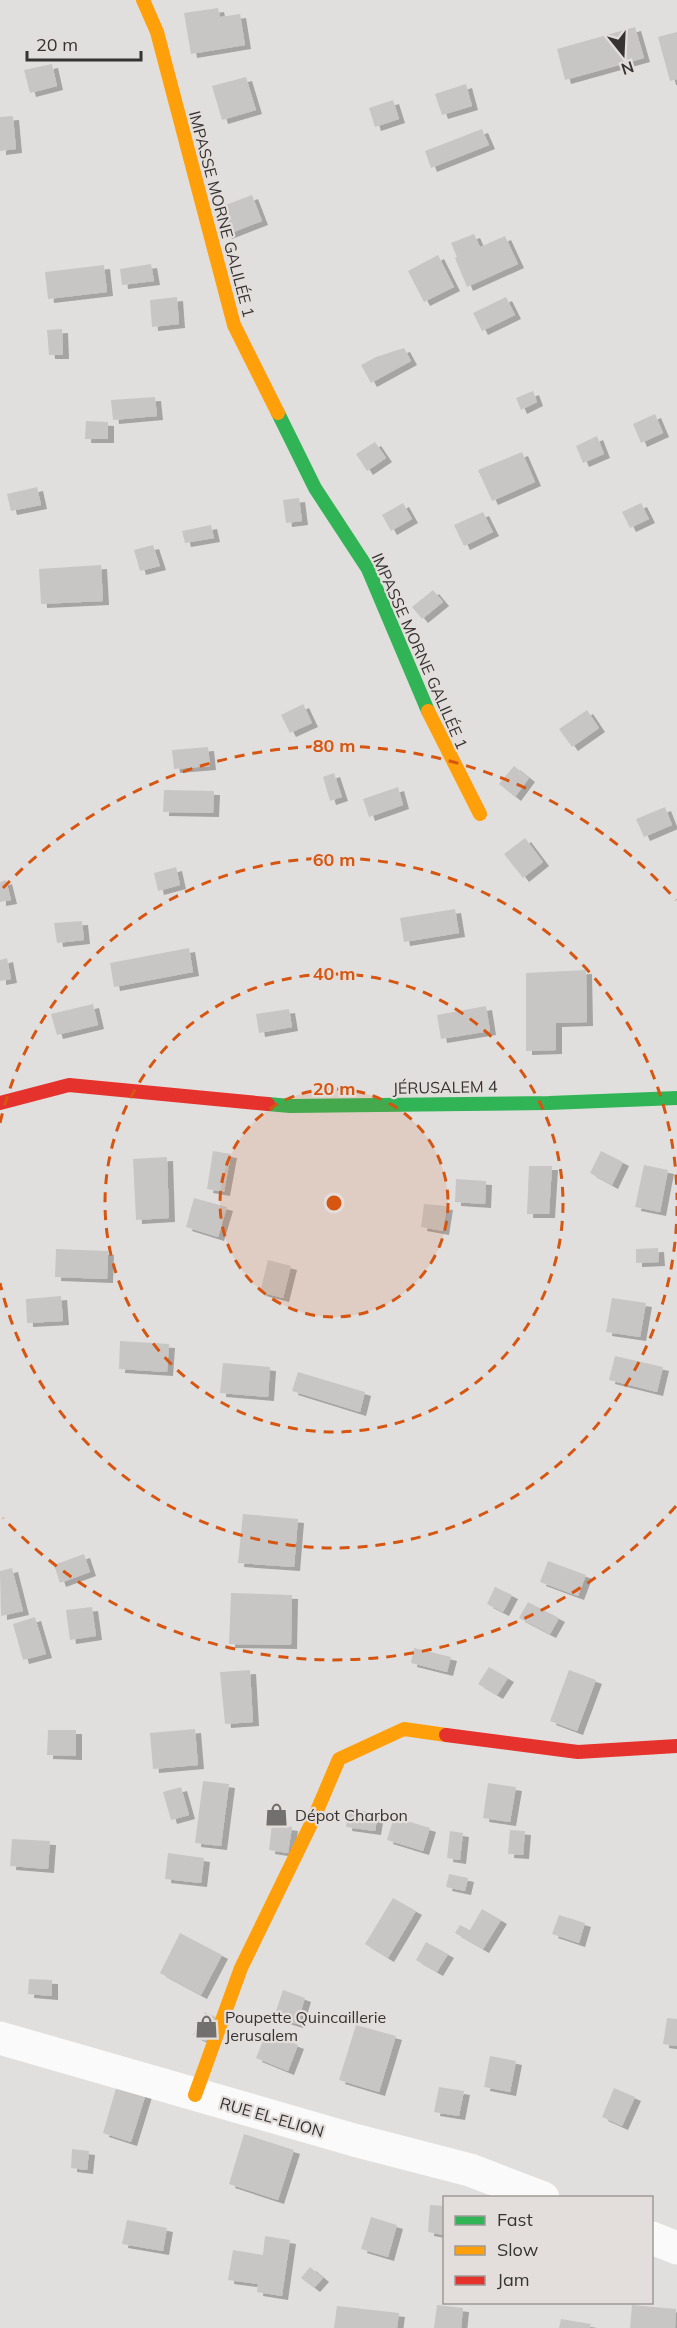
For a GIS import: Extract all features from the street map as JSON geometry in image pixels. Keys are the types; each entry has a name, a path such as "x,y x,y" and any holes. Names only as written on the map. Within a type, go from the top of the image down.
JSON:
{"street":[{"name":"IMPASSE MORNE GALILÉE 1","path":"144,0 157,32 234,324 315,488 368,569 435,728 480,814"},
{"name":"JÉRUSALEM 4","path":"0,1103 69,1085 291,1106 677,1098"},
{"path":"195,2095 241,1968 313,1820 339,1759 404,1729 578,1752 677,1746"},
{"name":"RUE EL-ELION","path":"0,2038 354,2140 470,2170 538,2196"},
{"path":"653,2239 677,2248"}],"building":[{"path":"218,8 220,17 240,14 245,45 191,54 184,13"},
{"path":"635,27 644,58 565,80 557,49"},
{"path":"677,32 677,79 670,81 658,37"},
{"path":"52,64 57,86 30,93 24,70"},
{"path":"246,77 256,110 222,120 212,86"},
{"path":"466,84 472,106 442,115 435,94"},
{"path":"393,100 399,119 375,127 369,108"},
{"path":"13,116 16,149 0,151 0,117"},
{"path":"482,129 489,145 431,168 425,151"},
{"path":"252,195 262,221 226,235 215,209"},
{"path":"474,234 480,247 505,236 518,264 467,287 451,243"},
{"path":"438,255 454,287 424,302 408,271"},
{"path":"151,264 154,281 122,285 120,269"},
{"path":"104,265 107,292 48,299 45,272"},
{"path":"177,297 179,324 152,327 150,300"},
{"path":"506,297 515,315 482,331 473,313"},
{"path":"62,329 63,355 49,355 47,330"},
{"path":"404,348 411,361 371,383 361,365 376,357"},
{"path":"533,391 537,402 521,410 516,398"},
{"path":"155,397 157,416 113,420 111,400"},
{"path":"655,414 663,433 641,443 633,424"},
{"path":"86,421 108,422 108,439 85,439"},
{"path":"597,436 604,454 583,463 576,446"},
{"path":"375,442 386,458 367,471 356,454"},
{"path":"522,452 535,482 492,501 478,470"},
{"path":"37,487 41,505 11,511 7,494"},
{"path":"299,498 302,521 286,523 283,500"},
{"path":"403,503 412,519 391,531 382,515"},
{"path":"641,503 649,519 630,528 622,512"},
{"path":"483,512 493,532 464,546 454,525"},
{"path":"211,525 214,538 185,543 182,531"},
{"path":"153,545 160,566 140,571 134,550"},
{"path":"101,565 103,601 41,604 39,569"},
{"path":"433,590 443,602 422,619 412,607"},
{"path":"303,704 312,723 290,733 281,715"},
{"path":"587,710 599,728 572,747 559,729"},
{"path":"208,747 210,766 174,769 172,750"},
{"path":"514,766 529,778 515,797 499,784"},
{"path":"334,773 342,797 330,801 323,777"},
{"path":"398,787 403,805 369,817 363,799"},
{"path":"164,790 214,791 213,813 163,812"},
{"path":"665,807 672,825 644,837 636,819"},
{"path":"525,838 543,862 523,878 504,854"},
{"path":"176,867 180,885 158,891 154,873"},
{"path":"6,880 11,900 0,902 0,882"},
{"path":"455,909 459,933 404,942 400,918"},
{"path":"82,921 84,940 57,943 54,923"},
{"path":"189,948 193,972 114,987 110,963"},
{"path":"7,958 11,979 0,981 0,960"},
{"path":"586,970 587,1022 556,1023 556,1050 526,1051 526,973"},
{"path":"93,1004 98,1025 57,1035 51,1014"},
{"path":"486,1006 490,1031 441,1039 437,1015"},
{"path":"289,1009 292,1027 259,1033 256,1014"},
{"path":"213,1151 231,1154 224,1192 207,1189"},
{"path":"601,1151 623,1162 612,1185 590,1173"},
{"path":"167,1157 169,1218 136,1220 133,1159"},
{"path":"644,1165 668,1170 660,1212 635,1207"},
{"path":"529,1166 552,1166 549,1214 527,1214"},
{"path":"456,1179 486,1181 485,1204 455,1202"},
{"path":"194,1198 227,1207 218,1237 186,1227"},
{"path":"424,1204 447,1206 443,1231 421,1227"},
{"path":"658,1248 659,1262 636,1263 636,1249"},
{"path":"56,1249 108,1251 107,1279 55,1277"},
{"path":"268,1260 291,1266 283,1298 260,1292"},
{"path":"61,1296 63,1321 27,1323 26,1299"},
{"path":"612,1298 646,1303 640,1337 606,1332"},
{"path":"120,1341 169,1344 167,1372 119,1369"},
{"path":"615,1356 663,1367 657,1392 609,1380"},
{"path":"223,1363 270,1367 268,1397 220,1393"},
{"path":"298,1372 365,1392 360,1412 292,1391"},
{"path":"243,1514 298,1519 294,1567 238,1563"},
{"path":"84,1554 90,1572 60,1583 54,1565"},
{"path":"548,1561 586,1575 578,1596 540,1582"},
{"path":"12,1568 23,1611 1,1616 0,1571"},
{"path":"495,1587 512,1595 503,1612 487,1604"},
{"path":"231,1593 292,1595 291,1645 229,1644"},
{"path":"528,1602 559,1618 550,1634 519,1618"},
{"path":"92,1607 96,1636 70,1640 66,1610"},
{"path":"35,1617 46,1654 23,1660 13,1624"},
{"path":"414,1648 451,1657 447,1672 411,1663"},
{"path":"489,1667 508,1678 497,1695 478,1684"},
{"path":"250,1670 253,1722 225,1724 220,1672"},
{"path":"569,1670 596,1680 577,1731 550,1721"},
{"path":"195,1729 198,1765 153,1769 150,1733"},
{"path":"48,1730 76,1730 76,1756 47,1755"},
{"path":"203,1781 229,1784 221,1846 195,1843"},
{"path":"488,1783 516,1787 510,1822 483,1818"},
{"path":"181,1787 189,1815 171,1820 163,1792"},
{"path":"349,1809 378,1813 375,1831 346,1827"},
{"path":"394,1817 430,1828 423,1851 387,1840"},
{"path":"272,1824 292,1827 288,1853 269,1850"},
{"path":"510,1830 525,1831 523,1855 508,1854"},
{"path":"450,1831 463,1833 460,1860 447,1858"},
{"path":"12,1839 50,1841 48,1869 10,1866"},
{"path":"168,1853 204,1858 201,1883 165,1879"},
{"path":"449,1874 468,1878 465,1891 446,1887"},
{"path":"393,1898 416,1911 388,1958 365,1944"},
{"path":"482,1909 501,1920 483,1949 455,1933 460,1925 470,1930"},
{"path":"559,1915 585,1923 579,1943 552,1934"},
{"path":"180,1933 222,1955 201,1995 160,1973"},
{"path":"426,1942 448,1954 437,1972 416,1960"},
{"path":"29,1979 52,1980 52,1996 28,1994"},
{"path":"283,1990 305,1998 297,2024 274,2017"},
{"path":"205,2012 218,2018 206,2041 193,2035"},
{"path":"667,2018 677,2019 677,2046 663,2044"},
{"path":"356,2025 396,2036 379,2092 339,2080"},
{"path":"266,2033 298,2045 288,2071 256,2058"},
{"path":"490,2056 516,2061 510,2092 484,2087"},
{"path":"119,2078 148,2087 131,2142 103,2133"},
{"path":"439,2087 464,2091 459,2116 434,2112"},
{"path":"614,2088 635,2097 622,2126 602,2117"},
{"path":"244,2134 294,2150 278,2200 229,2184"},
{"path":"72,2149 89,2151 87,2170 71,2168"},
{"path":"430,2205 443,2206 443,2235 428,2232"},
{"path":"371,2217 397,2225 388,2257 361,2249"},
{"path":"127,2220 167,2228 163,2251 122,2244"},
{"path":"265,2236 290,2240 282,2296 257,2292 258,2284 228,2280 233,2250 263,2255"},
{"path":"310,2267 323,2278 314,2288 301,2278"},
{"path":"437,2305 463,2308 461,2328 434,2328"},
{"path":"632,2305 676,2309 675,2328 630,2328"},
{"path":"337,2306 399,2313 397,2328 334,2328"},
{"path":"561,2319 591,2324 590,2328 559,2328"}],"traffic: fast":[{"path":"278,413 315,488 368,569 428,711"},
{"path":"268,1104 290,1106 549,1103 677,1098"}],"traffic: slow":[{"path":"143,0 157,32 234,325 278,413"},
{"path":"428,711 480,814"},
{"path":"195,2095 241,1968 313,1820 339,1759 404,1729 446,1735"}],"traffic: jam":[{"path":"0,1103 69,1085 268,1104"},
{"path":"446,1735 578,1752 677,1746"}],"place":[{"name":"Dépot Charbon","path":"277,1815"},
{"name":"Poupette Quincaillerie Jerusalem","path":"207,2026"}]}
